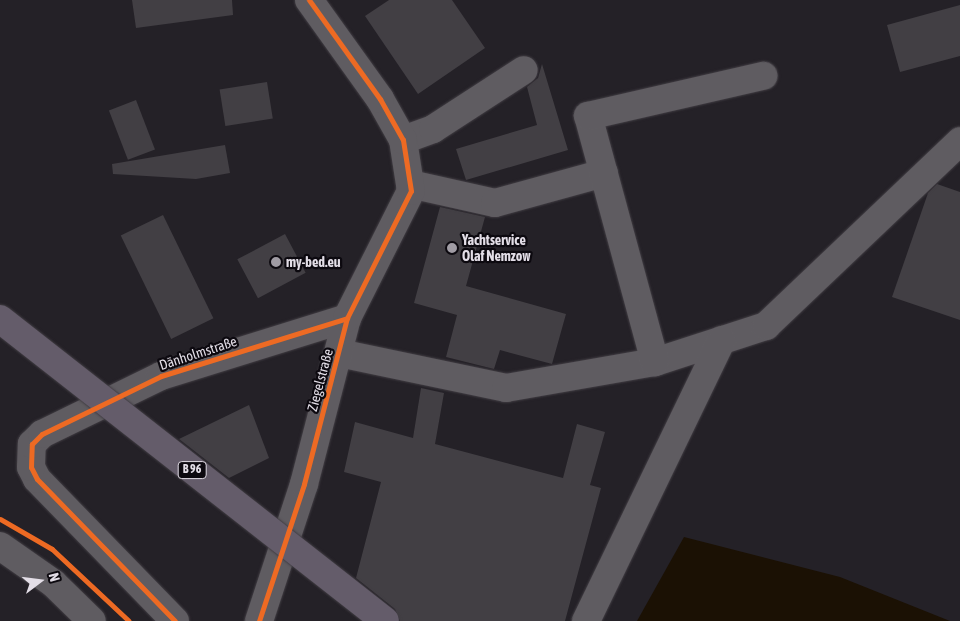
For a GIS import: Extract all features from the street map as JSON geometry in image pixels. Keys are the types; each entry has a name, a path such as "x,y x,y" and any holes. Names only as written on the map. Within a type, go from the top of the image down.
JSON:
{"highway":[{"name":"B 96","path":"0,319 385,621"}],"street":[{"path":"309,0 380,99 403,140 410,184 494,203 604,173"},
{"path":"403,140 433,129 524,70"},
{"path":"655,362 588,116 763,76"},
{"path":"338,353 506,388 655,362 766,326 960,141"},
{"name":"Ziegelstraße","path":"259,621 270,593 347,318 384,250 410,184"},
{"name":"Dänholmstraße","path":"175,621 47,492 31,467 32,444 42,434 161,376 347,318"},
{"path":"586,621 722,340"},
{"path":"0,546 53,583 92,621"},
{"name":"Ziegelstraße","path":"267,621 270,593"}],"shaded area":[{"path":"684,537 840,577 950,621 637,621"}],"building":[{"path":"132,0 232,0 233,15 136,28"},
{"path":"389,0 452,0 485,48 418,94 365,16"},
{"path":"960,5 960,56 900,72 887,25"},
{"path":"542,64 568,150 466,180 456,149 537,125 527,87 538,78"},
{"path":"267,82 273,119 225,126 220,90"},
{"path":"136,100 155,149 128,160 109,110"},
{"path":"225,145 230,173 196,179 113,174 112,164"},
{"path":"937,184 960,192 960,320 892,297 928,193"},
{"path":"440,207 485,217 466,286 566,314 552,364 500,350 494,369 446,357 457,315 414,303"},
{"path":"163,215 213,318 171,339 121,236"},
{"path":"285,234 306,273 258,298 237,259"},
{"path":"421,388 444,393 435,444 563,478 577,424 605,432 590,485 601,488 565,621 400,621 395,609 356,578 381,482 344,472 355,422 413,438"},
{"path":"249,405 269,458 229,478 179,439"}],"cycle path":[{"path":"259,621 304,484 347,318 411,191 403,140 380,99 309,0"},
{"path":"175,621 37,479 31,467 32,444 42,434 161,376 347,318"},
{"path":"0,519 52,549 129,621"}],"place":[{"name":"Yachtservice Olaf Nemzow","path":"452,248"},
{"name":"my-bed.eu","path":"276,262"}]}
